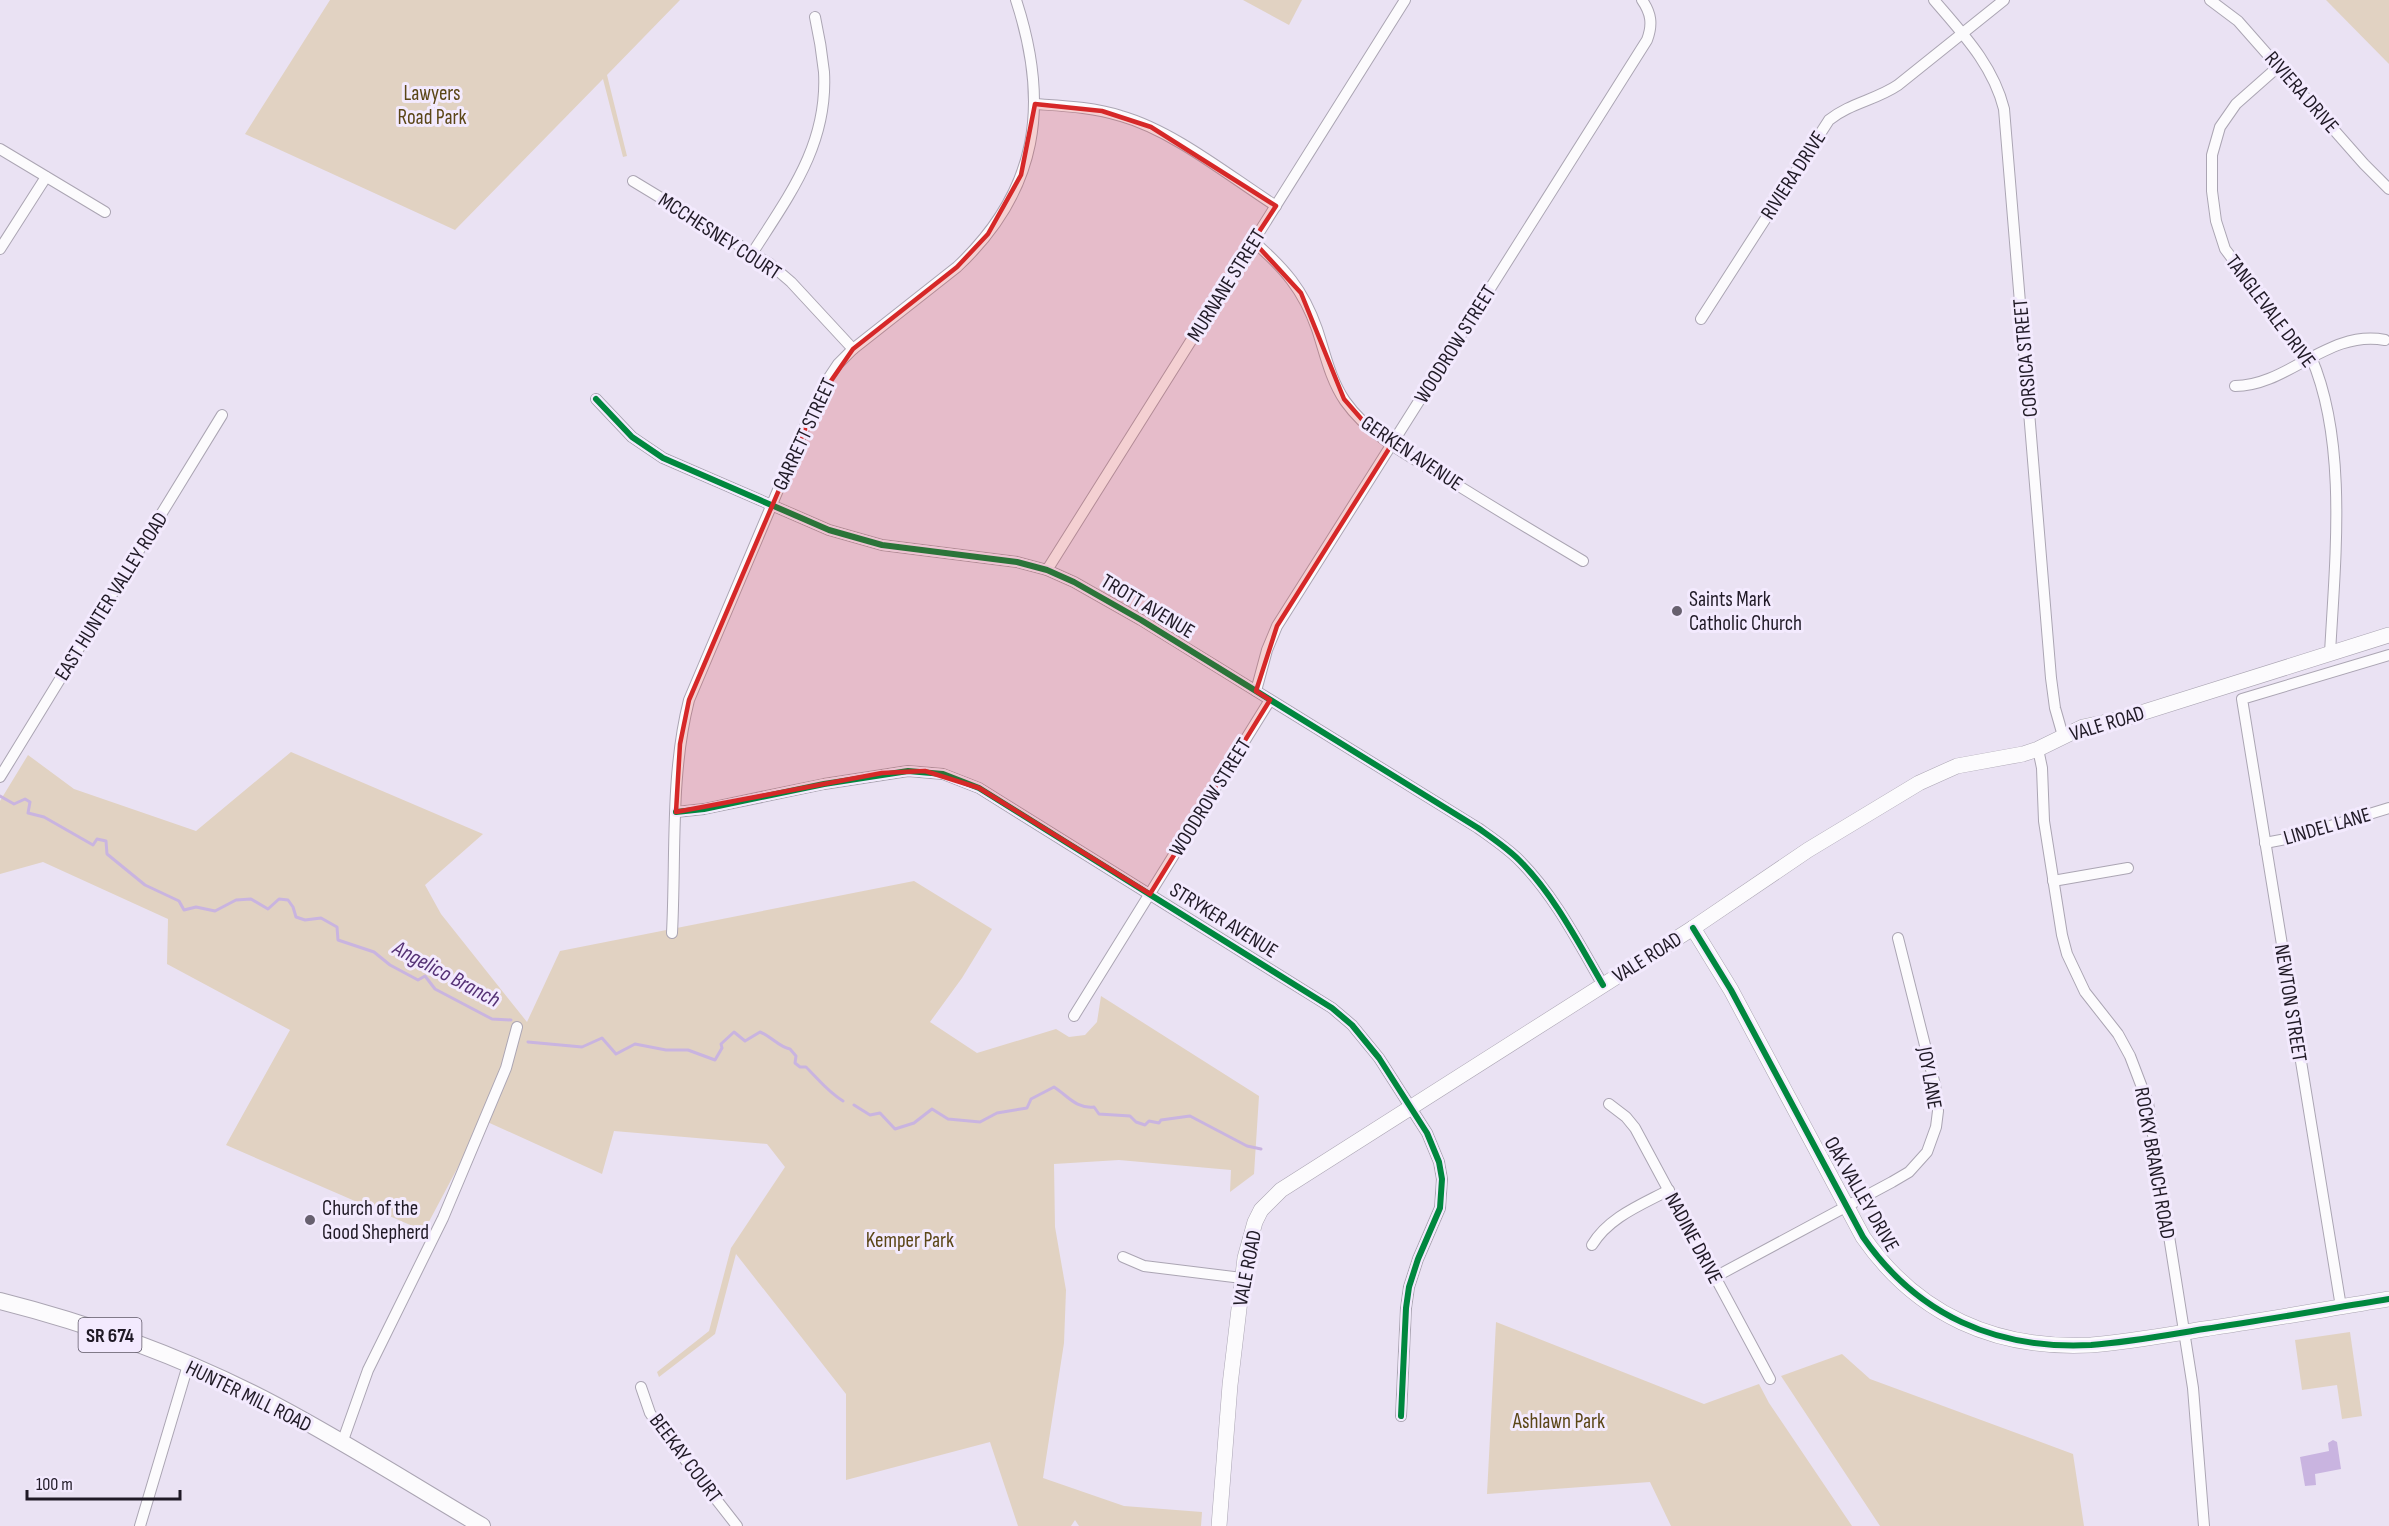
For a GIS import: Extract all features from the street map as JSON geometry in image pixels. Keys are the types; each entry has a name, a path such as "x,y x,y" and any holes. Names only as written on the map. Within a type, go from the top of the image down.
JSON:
{"main road":[{"name":"VALE ROAD","path":"1219,1526 1230,1385 1242,1278 1249,1239 1255,1222 1270,1199 1281,1190 1693,928 1808,850 1919,783 1957,766 2038,749 2083,727 2125,718 2389,635"},
{"name":"OAK VALLEY DRIVE","path":"1693,928 1731,990 1863,1237 1892,1274 1927,1303 1968,1325 2005,1337 2061,1345 2115,1342 2389,1299"},
{"name":"HUNTER MILL ROAD","path":"0,1300 79,1323 188,1365 278,1407 482,1526"}],"street":[{"name":"GARRETT STREET","path":"672,933 680,744 689,700 817,401 838,364 853,349 957,267 988,234 1002,215 1021,175 1030,144 1035,104 1033,66 1016,0"},
{"name":"MURNANE STREET","path":"1047,570 1405,0"},
{"name":"WOODROW STREET","path":"1256,691 1267,650 1277,626 1647,40 1651,22 1648,8 1642,0"},
{"name":"CORSICA STREET","path":"1934,0 1962,33 1993,76 2004,110 2051,678 2055,708 2063,736"},
{"name":"RIVIERA DRIVE","path":"1701,320 1829,120 1850,107 1888,92 2004,0"},
{"name":"RIVIERA DRIVE","path":"2210,0 2238,21 2364,164 2389,189"},
{"path":"753,252 800,179 816,138 822,106 824,73 815,17"},
{"name":"TANGLEVALE DRIVE","path":"2279,66 2236,104 2220,127 2212,155 2212,191 2216,221 2225,249 2308,358 2321,380 2328,409 2334,475 2336,546 2330,653"},
{"path":"1035,104 1078,106 1102,111 1151,127 1276,206"},
{"path":"0,148 105,212"},
{"path":"0,249 46,177"},
{"name":"MCCHESNEY COURT","path":"633,181 753,252 791,282 853,349"},
{"name":"GERKEN AVENUE","path":"1253,241 1279,264 1301,293 1317,329 1331,375 1344,399 1372,431 1489,506 1583,561"},
{"path":"2235,386 2260,383 2308,358 2352,340 2373,338 2385,340"},
{"name":"TROTT AVENUE","path":"596,399 632,437 663,458 829,530 871,542 991,557 1047,570 1074,582 1142,620 1478,828 1502,846 1528,870 1551,899 1603,985"},
{"name":"EAST HUNTER VALLEY ROAD","path":"0,777 222,415"},
{"path":"2229,685 2242,699 2389,655"},
{"name":"NEWTON STREET","path":"2245,680 2242,699 2341,1307"},
{"name":"WOODROW STREET","path":"1074,1016 1270,700"},
{"name":"ROCKY BRANCH ROAD","path":"2038,749 2042,768 2044,821 2062,935 2085,992 2118,1034 2130,1056 2148,1103 2193,1388 2204,1526"},
{"name":"STRYKER AVENUE","path":"676,812 882,773 908,771 943,774 979,788 1332,1008 1352,1025 1378,1058 1411,1107 1434,1147 1439,1162 1442,1194 1434,1225 1418,1259 1409,1287 1401,1416"},
{"name":"LINDEL LANE","path":"2265,843 2291,838 2389,808"},
{"path":"2053,881 2128,868"},
{"name":"JOY LANE","path":"1715,1277 1909,1172 1927,1152 1936,1127 1938,1112 1935,1085 1898,938"},
{"path":"342,1443 368,1370 443,1218 506,1068 517,1028"},
{"name":"NADINE DRIVE","path":"1609,1104 1626,1117 1635,1128 1770,1379"},
{"path":"1592,1245 1605,1227 1616,1218 1669,1190"},
{"path":"1123,1257 1144,1266 1242,1278"},
{"path":"140,1526 188,1365"},
{"name":"BEEKAY COURT","path":"641,1387 658,1425 737,1526"}],"highlighted area":[{"path":"1035,104 1102,111 1151,127 1276,206 1253,241 1301,293 1344,399 1372,431 1392,444 1277,626 1256,691 1270,700 1150,894 979,788 925,771 882,773 676,812 680,744 689,700 817,401 853,349 957,267 988,234 1021,175"}],"green space":[{"name":"Lawyers Road Park","path":"330,0 680,0 607,75 627,156 623,157 603,79 455,230 245,134"},
{"path":"1243,0 1302,0 1289,25"},
{"path":"2326,0 2389,0 2389,64"},
{"name":"Kemper Park","path":"291,752 483,834 425,885 441,914 527,1022 560,951 914,881 992,929 962,978 930,1022 977,1053 1056,1029 1069,1037 1085,1035 1097,1022 1101,996 1259,1096 1254,1174 1230,1192 1231,1170 1119,1160 1054,1164 1055,1227 1066,1290 1064,1343 1043,1478 1124,1506 1202,1512 1201,1526 1079,1526 1075,1520 1071,1526 1018,1526 990,1442 846,1480 846,1394 736,1254 715,1334 659,1377 657,1372 709,1331 731,1248 785,1167 767,1144 614,1131 602,1174 483,1120 424,1231 226,1145 290,1030 167,964 168,919 43,862 0,874 0,801 28,755 74,789 196,831"},
{"name":"Ashlawn Park","path":"1496,1322 1704,1404 1759,1384 1769,1403 1852,1526 1671,1526 1650,1482 1487,1494"},
{"path":"2350,1332 2362,1416 2342,1419 2337,1385 2302,1390 2295,1340"},
{"path":"1842,1354 1870,1379 2073,1454 2084,1526 1880,1526 1781,1376"}],"shaded area":[{"path":"2333,1440 2337,1442 2341,1469 2315,1474 2316,1485 2305,1486 2300,1457 2329,1451 2328,1443"}],"waterway":[{"name":"Angelico Branch","path":"0,796 14,804 25,799 30,802 28,813 44,817 93,845 97,839 106,841 107,854 145,885 179,901 184,910 196,907 215,911 236,900 251,899 268,909 279,899 288,900 296,917 305,920 321,918 337,927 338,940 374,952 390,965 418,980 425,976 435,989 492,1019 511,1020"},
{"name":"Angelico Branch","path":"528,1042 582,1047 602,1038 616,1054 635,1044 666,1050 688,1050 715,1060 722,1048 721,1044 734,1032 745,1041 760,1032 790,1049 796,1056 795,1063 800,1067 806,1067 828,1090 843,1101"},
{"name":"Angelico Branch","path":"854,1105 870,1115 880,1113 895,1129 914,1123 932,1109 948,1119 980,1122 997,1113 1027,1108 1031,1099 1054,1087 1077,1104 1094,1107 1099,1114 1130,1116 1136,1122 1145,1125 1149,1121 1159,1123 1161,1120 1190,1116 1247,1146 1261,1149"}],"cycle path":[{"path":"596,399 632,437 663,458 829,530 882,545 1017,562 1047,570 1074,582 1141,620 1478,828 1504,847 1519,860 1543,888 1575,936 1603,985"},
{"path":"676,812 704,809 824,784 908,771 943,774 979,788 1332,1008 1352,1025 1379,1058 1427,1133 1439,1162 1442,1179 1440,1208 1418,1259 1409,1287 1401,1416"},
{"path":"1693,928 1731,990 1863,1237 1884,1264 1908,1287 1934,1307 1962,1322 1991,1334 2023,1341 2056,1345 2091,1345 2389,1299"}],"place":[{"name":"Saints Mark Catholic Church","path":"1677,611"},
{"name":"Church of the Good Shepherd","path":"310,1220"}]}
